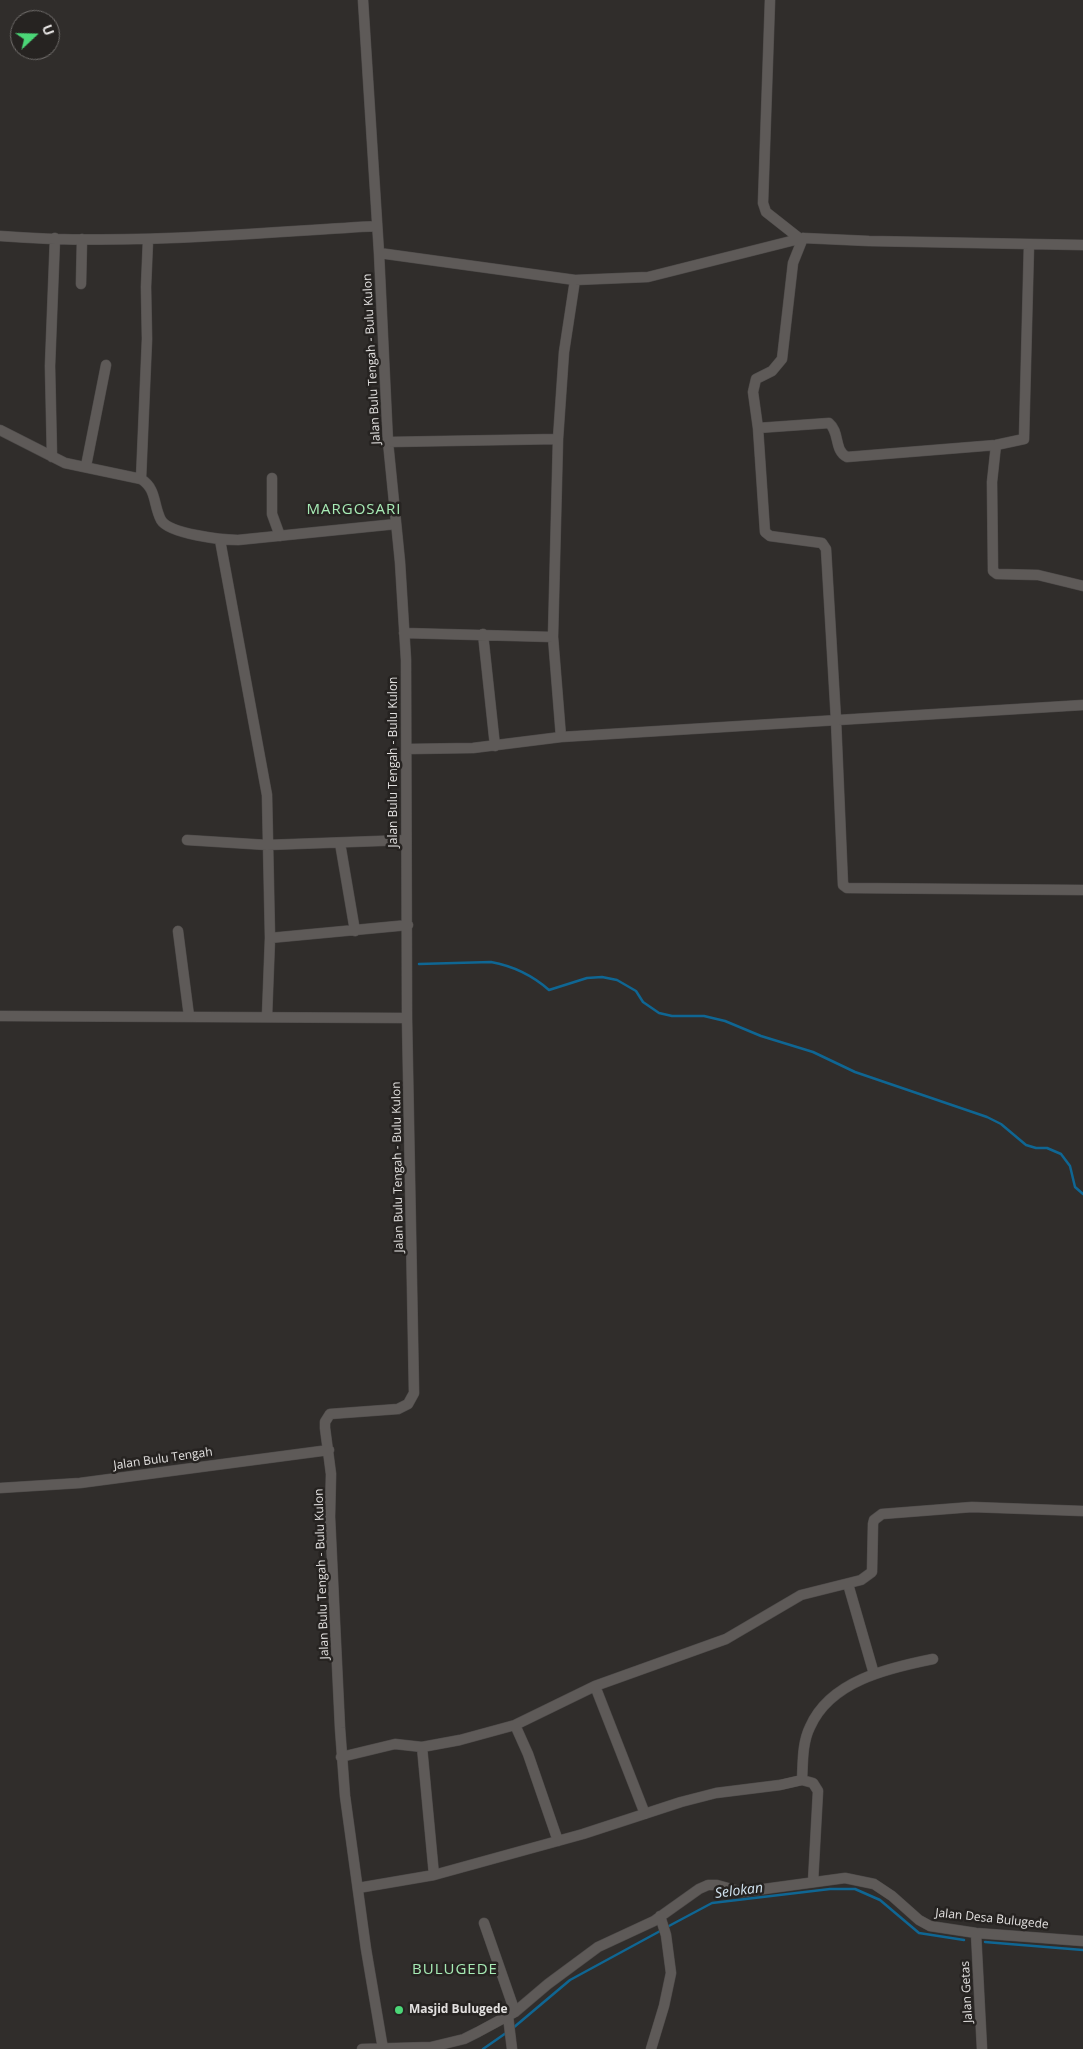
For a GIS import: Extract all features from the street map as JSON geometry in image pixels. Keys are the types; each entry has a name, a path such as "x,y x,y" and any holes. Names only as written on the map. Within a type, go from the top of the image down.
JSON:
{"street":[{"name":"Jalan Bulu Tengah - Bulu Kulon","path":"363,0 379,253 388,442 400,562 404,633 407,749 407,1018 414,1393 408,1404 398,1409 330,1414 324,1428 328,1450 341,1757 366,1949 382,2048"},
{"path":"770,0 764,203 766,212 801,238"},
{"path":"0,236 148,240 377,226"},
{"path":"52,457 50,366 56,238"},
{"path":"801,238 793,263 782,359 772,371 756,379 753,385 765,532 770,536 822,542 825,546 836,720 842,882 844,887 1083,890"},
{"path":"379,253 575,280 648,277 801,238 1083,244"},
{"path":"81,284 82,239"},
{"path":"141,479 147,339 146,287 148,240"},
{"path":"758,428 829,423 836,430 840,452 847,457 996,445 1021,440 1025,436 1030,244"},
{"path":"561,737 553,637 558,439 564,352 575,280"},
{"path":"86,466 106,366"},
{"path":"0,430 65,462 141,479 150,487 159,515 166,526 220,540 396,524"},
{"path":"388,442 558,439"},
{"path":"996,445 992,482 993,571 998,574 1038,575 1083,586"},
{"path":"272,478 272,514 280,536"},
{"path":"220,540 268,795 267,845 270,938 266,1016"},
{"path":"404,633 553,637"},
{"path":"483,634 495,746"},
{"path":"407,749 495,746 561,737 1083,705"},
{"path":"187,840 267,845 340,844 406,840"},
{"path":"340,844 355,931"},
{"path":"270,938 408,925"},
{"path":"178,931 189,1016"},
{"path":"0,1016 407,1018"},
{"name":"Jalan Bulu Tengah","path":"0,1488 80,1483 328,1450"},
{"path":"341,1757 395,1744 422,1747 460,1740 515,1725 595,1686 720,1641 801,1595 860,1580 872,1572 873,1524 874,1520 882,1514 972,1507 1083,1510"},
{"path":"848,1584 874,1674"},
{"path":"802,1780 805,1740 817,1715 833,1696 841,1690 874,1674 933,1659"},
{"path":"595,1686 645,1814"},
{"path":"515,1725 528,1754 558,1841"},
{"path":"422,1747 434,1875"},
{"path":"358,1888 434,1875 604,1828 716,1793 780,1785 802,1780 813,1783 818,1792 813,1882"},
{"name":"Jalan Desa Bulugede","path":"362,2049 430,2046 464,2039 511,2014 598,1947 661,1918 685,1897 708,1885 717,1885 742,1892 844,1878 874,1884 930,1926 976,1933 1083,1941"},
{"path":"651,2049 664,2006 670,1973 666,1935 661,1918"},
{"path":"484,1923 511,2014 510,2032 512,2049"},
{"name":"Jalan Getas","path":"976,1933 982,2049"}],"waterway":[{"path":"419,964 491,962 522,972 549,990 587,978 602,977 617,980 636,991 643,1002 659,1013 672,1016 704,1016 725,1021 761,1036 813,1052 855,1072 987,1117 1001,1124 1026,1145 1036,1148 1047,1148 1061,1154 1070,1166 1075,1187 1083,1194"},
{"name":"Selokan","path":"667,1927 712,1903 830,1889 855,1889 880,1900 919,1933 964,1940"},
{"name":"Selokan","path":"513,2028 570,1980 662,1930"},
{"name":"Selokan","path":"985,1942 1083,1950"},
{"name":"Selokan","path":"483,2049 506,2033"}],"place":[{"name":"Masjid Bulugede","path":"399,2010"}],"district":[{"name":"MARGOSARI","path":"354,510"},
{"name":"BULUGEDE","path":"455,1970"}]}
